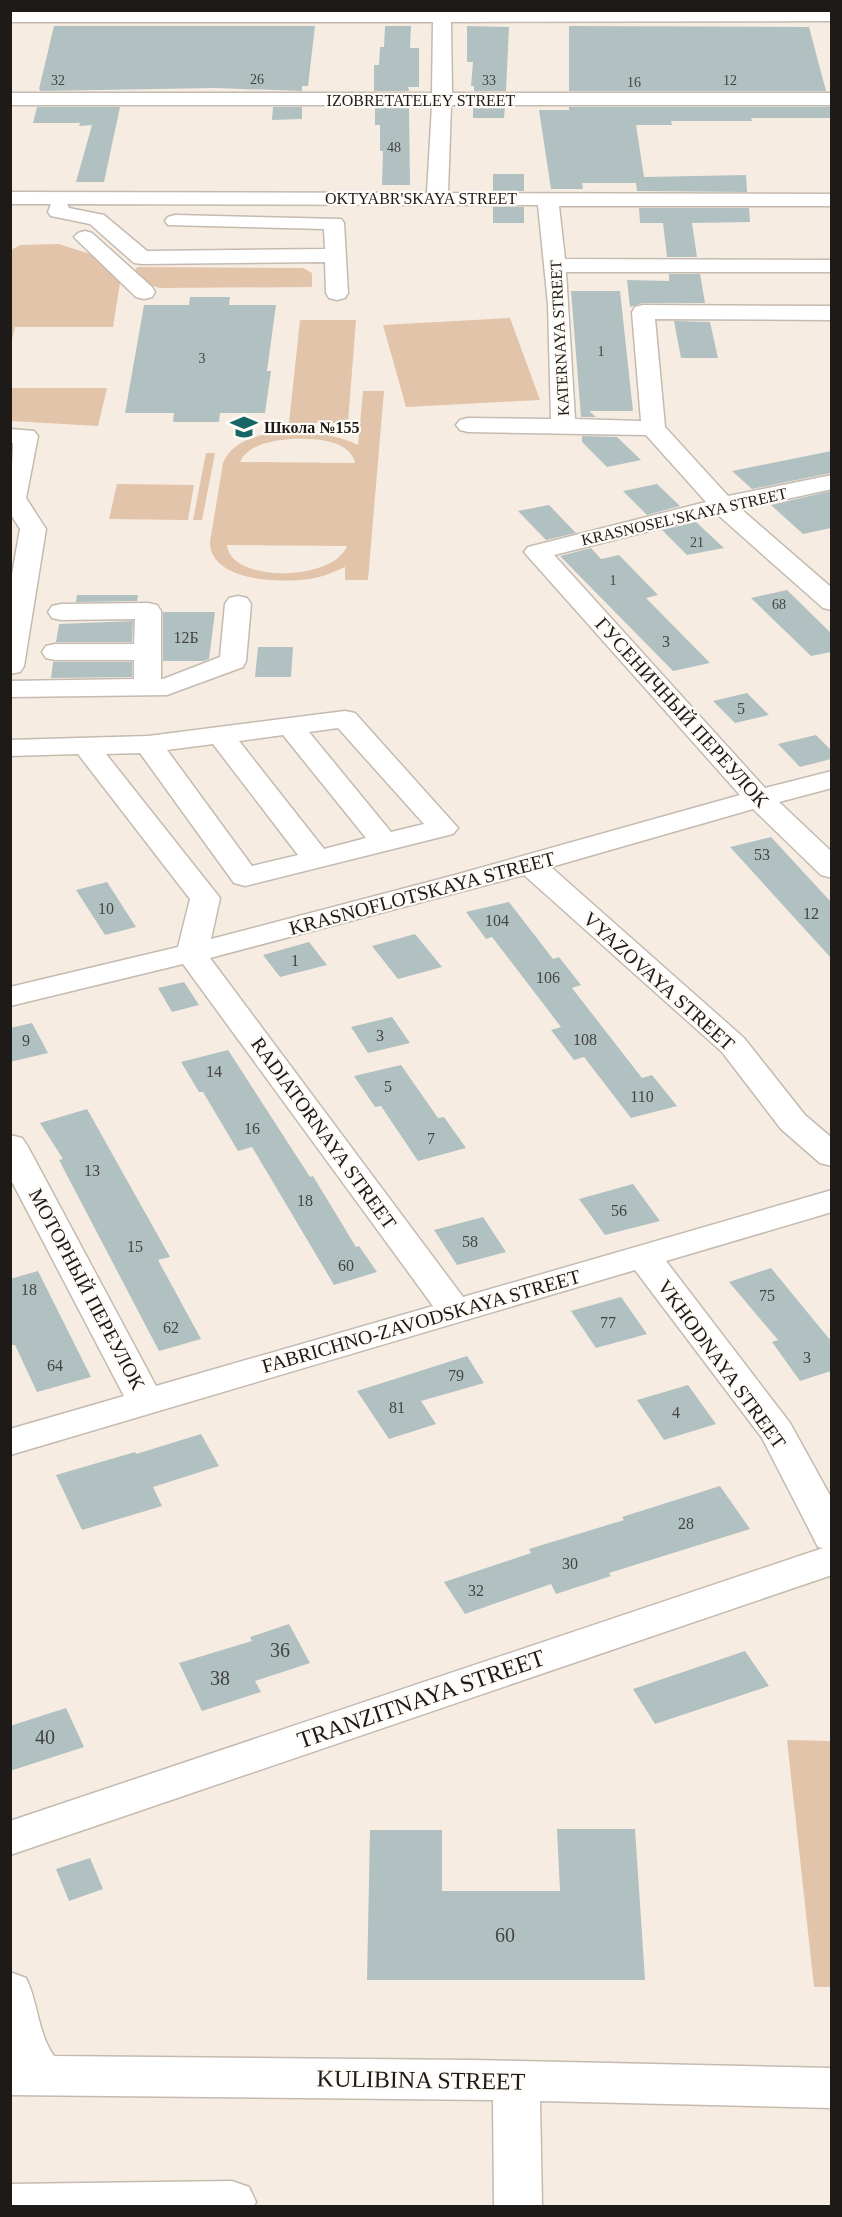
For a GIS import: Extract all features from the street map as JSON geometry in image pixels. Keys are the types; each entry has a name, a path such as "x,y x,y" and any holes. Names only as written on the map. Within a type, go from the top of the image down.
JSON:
{"street":[{"path":"10,17 442,13 831,16"},
{"path":"437,198 442,100 442,13"},
{"name":"IZOBRETATELEY STREET","path":"10,99 831,99"},
{"name":"OKTYABR'SKAYA STREET","path":"61,205 437,198 831,200"},
{"name":"KATERNAYA STREET","path":"548,198 556,265 563,426 653,429"},
{"path":"10,199 61,205 97,219 132,220"},
{"path":"61,205 144,292"},
{"path":"97,219 142,258 336,247"},
{"path":"156,220 334,223 337,293"},
{"path":"556,265 831,266"},
{"path":"831,313 643,312 653,429 722,505 831,602"},
{"path":"468,425 563,426"},
{"path":"10,436 26,436 15,498 33,529 10,666"},
{"name":"KRASNOSEL'SKAYA STREET","path":"537,552 722,505 831,482"},
{"name":"ГУСЕНИЧНЫЙ ПЕРЕУЛОК","path":"537,552 758,798 831,869"},
{"path":"10,689 167,687 233,661 238,604"},
{"path":"61,612 147,611 147,687"},
{"path":"55,652 147,652"},
{"path":"10,748 148,744 345,719 443,828 244,878 148,744"},
{"path":"290,726 386,843"},
{"path":"220,735 317,860"},
{"path":"85,745 205,898 192,954"},
{"name":"KRASNOFLOTSKAYA STREET","path":"10,997 192,954 530,864 831,779"},
{"name":"VYAZOVAYA STREET","path":"530,864 733,1045 793,1122 831,1156"},
{"name":"RADIATORNAYA STREET","path":"192,954 455,1311"},
{"name":"МОТОРНЫЙ ПЕРЕУЛОК","path":"10,1145 146,1402"},
{"name":"FABRICHNO-ZAVODSKAYA STREET","path":"10,1442 831,1201"},
{"name":"VKHODNAYA STREET","path":"643,1256 777,1432 831,1537"},
{"name":"TRANZITNAYA STREET","path":"10,1838 831,1560"},
{"path":"10,1991 23,2063"},
{"name":"KULIBINA STREET","path":"23,2063 516,2081 831,2088"},
{"path":"516,2081 518,2206"},
{"path":"10,2205 232,2202"}],"shaded area":[{"path":"59,244 93,255 120,283 113,327 15,327 11,344 11,250 20,245"},
{"path":"137,267 303,268 312,273 312,287 160,288 144,283 135,271"},
{"path":"510,318 540,400 406,407 383,325"},
{"path":"300,320 356,320 348,423 289,423"},
{"path":"11,388 107,388 98,426 11,421"},
{"path":"363,391 384,391 368,580 345,580 345,567 310,579 266,580 234,572 222,565 213,555 210,542 223,463 232,449 264,434 284,432 325,435 358,445","holes":["290,439 328,441 337,444 352,455 355,463 240,462 255,447 268,442","227,545 347,546 338,558 323,566 284,573 263,572 246,567 233,558"]},
{"path":"206,453 215,453 202,520 193,520"},
{"path":"117,484 194,485 188,520 109,519"},
{"path":"787,1740 831,1741 831,1987 814,1987"}],"building":[{"path":"54,26 315,26 308,86 302,86 302,91 215,88 41,91 39,89"},
{"path":"385,26 411,26 410,48 419,48 419,87 408,87 409,91 374,91 374,65 379,65 380,47 384,47"},
{"path":"467,26 509,27 506,91 474,91 474,86 471,86 473,62 467,62"},
{"path":"569,26 809,27 826,91 569,91"},
{"path":"37,107 120,107 104,182 76,182 92,125 33,123"},
{"path":"273,107 302,107 302,119 272,120"},
{"path":"375,107 409,107 410,185 382,185 383,151 380,151 380,125 375,125"},
{"path":"473,107 505,107 504,118 473,118"},
{"path":"569,107 830,107 831,118 751,118 752,121 671,121 672,125 636,125 644,177 746,175 747,192 637,191 636,183 582,183 583,189 551,189 539,110 569,110"},
{"path":"493,174 524,174 524,191 493,191"},
{"path":"493,207 524,207 524,223 493,223"},
{"path":"639,208 749,208 750,222 692,223 697,257 667,257 663,223 640,223"},
{"path":"669,274 700,274 705,303 643,303 630,307 627,280 669,281"},
{"path":"571,291 620,291 633,411 589,411 596,417 581,417"},
{"path":"190,297 230,297 229,305 276,305 267,371 271,371 265,413 220,413 219,422 173,422 174,413 125,413 144,305 189,305"},
{"path":"674,321 710,322 718,358 681,358"},
{"path":"582,436 617,437 641,460 607,467 582,442"},
{"path":"831,451 831,473 752,489 732,471"},
{"path":"657,484 680,506 647,515 623,491"},
{"path":"831,491 831,528 803,534 771,505"},
{"path":"549,505 576,533 546,540 518,511"},
{"path":"696,522 724,548 687,555 662,530"},
{"path":"591,548 601,559 619,555 658,595 646,598 710,663 673,671 560,556"},
{"path":"787,590 831,633 831,652 811,656 751,598"},
{"path":"77,595 138,595 137,601 76,602"},
{"path":"163,612 215,612 209,659 163,661"},
{"path":"133,621 132,642 56,642 59,624"},
{"path":"258,647 293,647 291,677 255,677"},
{"path":"53,662 132,662 132,677 51,678"},
{"path":"747,693 769,715 735,723 713,701"},
{"path":"816,735 831,750 831,759 800,767 778,744"},
{"path":"771,837 831,902 831,958 730,847"},
{"path":"107,882 136,927 105,935 76,890"},
{"path":"509,902 553,959 559,957 581,985 572,988 642,1078 652,1075 677,1106 631,1118 584,1057 574,1060 551,1030 561,1027 492,937 486,939 466,912"},
{"path":"415,934 442,967 398,979 372,946"},
{"path":"309,942 327,965 280,977 263,955"},
{"path":"184,982 199,1005 172,1012 158,988"},
{"path":"392,1017 410,1043 368,1053 351,1027"},
{"path":"32,1023 48,1053 10,1062 10,1028"},
{"path":"228,1050 310,1177 313,1176 356,1247 359,1246 377,1272 334,1285 252,1147 238,1151 203,1092 199,1092 181,1062"},
{"path":"401,1065 438,1118 444,1117 466,1148 418,1161 381,1106 375,1107 354,1076"},
{"path":"87,1109 170,1257 158,1260 201,1339 159,1351 59,1160 63,1159 40,1123"},
{"path":"633,1184 660,1221 605,1235 579,1199"},
{"path":"483,1217 506,1252 457,1265 434,1230"},
{"path":"771,1268 831,1341 831,1371 800,1381 772,1342 778,1340 729,1282"},
{"path":"38,1271 91,1377 37,1392 15,1345 10,1345 10,1279"},
{"path":"621,1297 647,1334 596,1348 571,1311"},
{"path":"467,1356 484,1383 421,1401 436,1424 389,1439 357,1391"},
{"path":"688,1385 716,1424 664,1440 637,1400"},
{"path":"201,1434 219,1466 153,1487 162,1506 82,1530 56,1475"},
{"path":"720,1486 750,1529 609,1573 611,1576 556,1594 551,1584 465,1614 444,1582 531,1553 529,1549 624,1520 622,1517"},
{"path":"289,1624 310,1663 255,1681 261,1692 202,1711 179,1663 252,1641 250,1637"},
{"path":"745,1651 769,1686 655,1724 633,1689"},
{"path":"66,1708 84,1747 10,1771 10,1726"},
{"path":"557,1829 635,1829 645,1980 367,1980 370,1830 442,1830 442,1891 560,1891"},
{"path":"90,1858 103,1889 69,1901 56,1869"}],"place":[{"name":"Школа №155","path":"244,427"}]}
